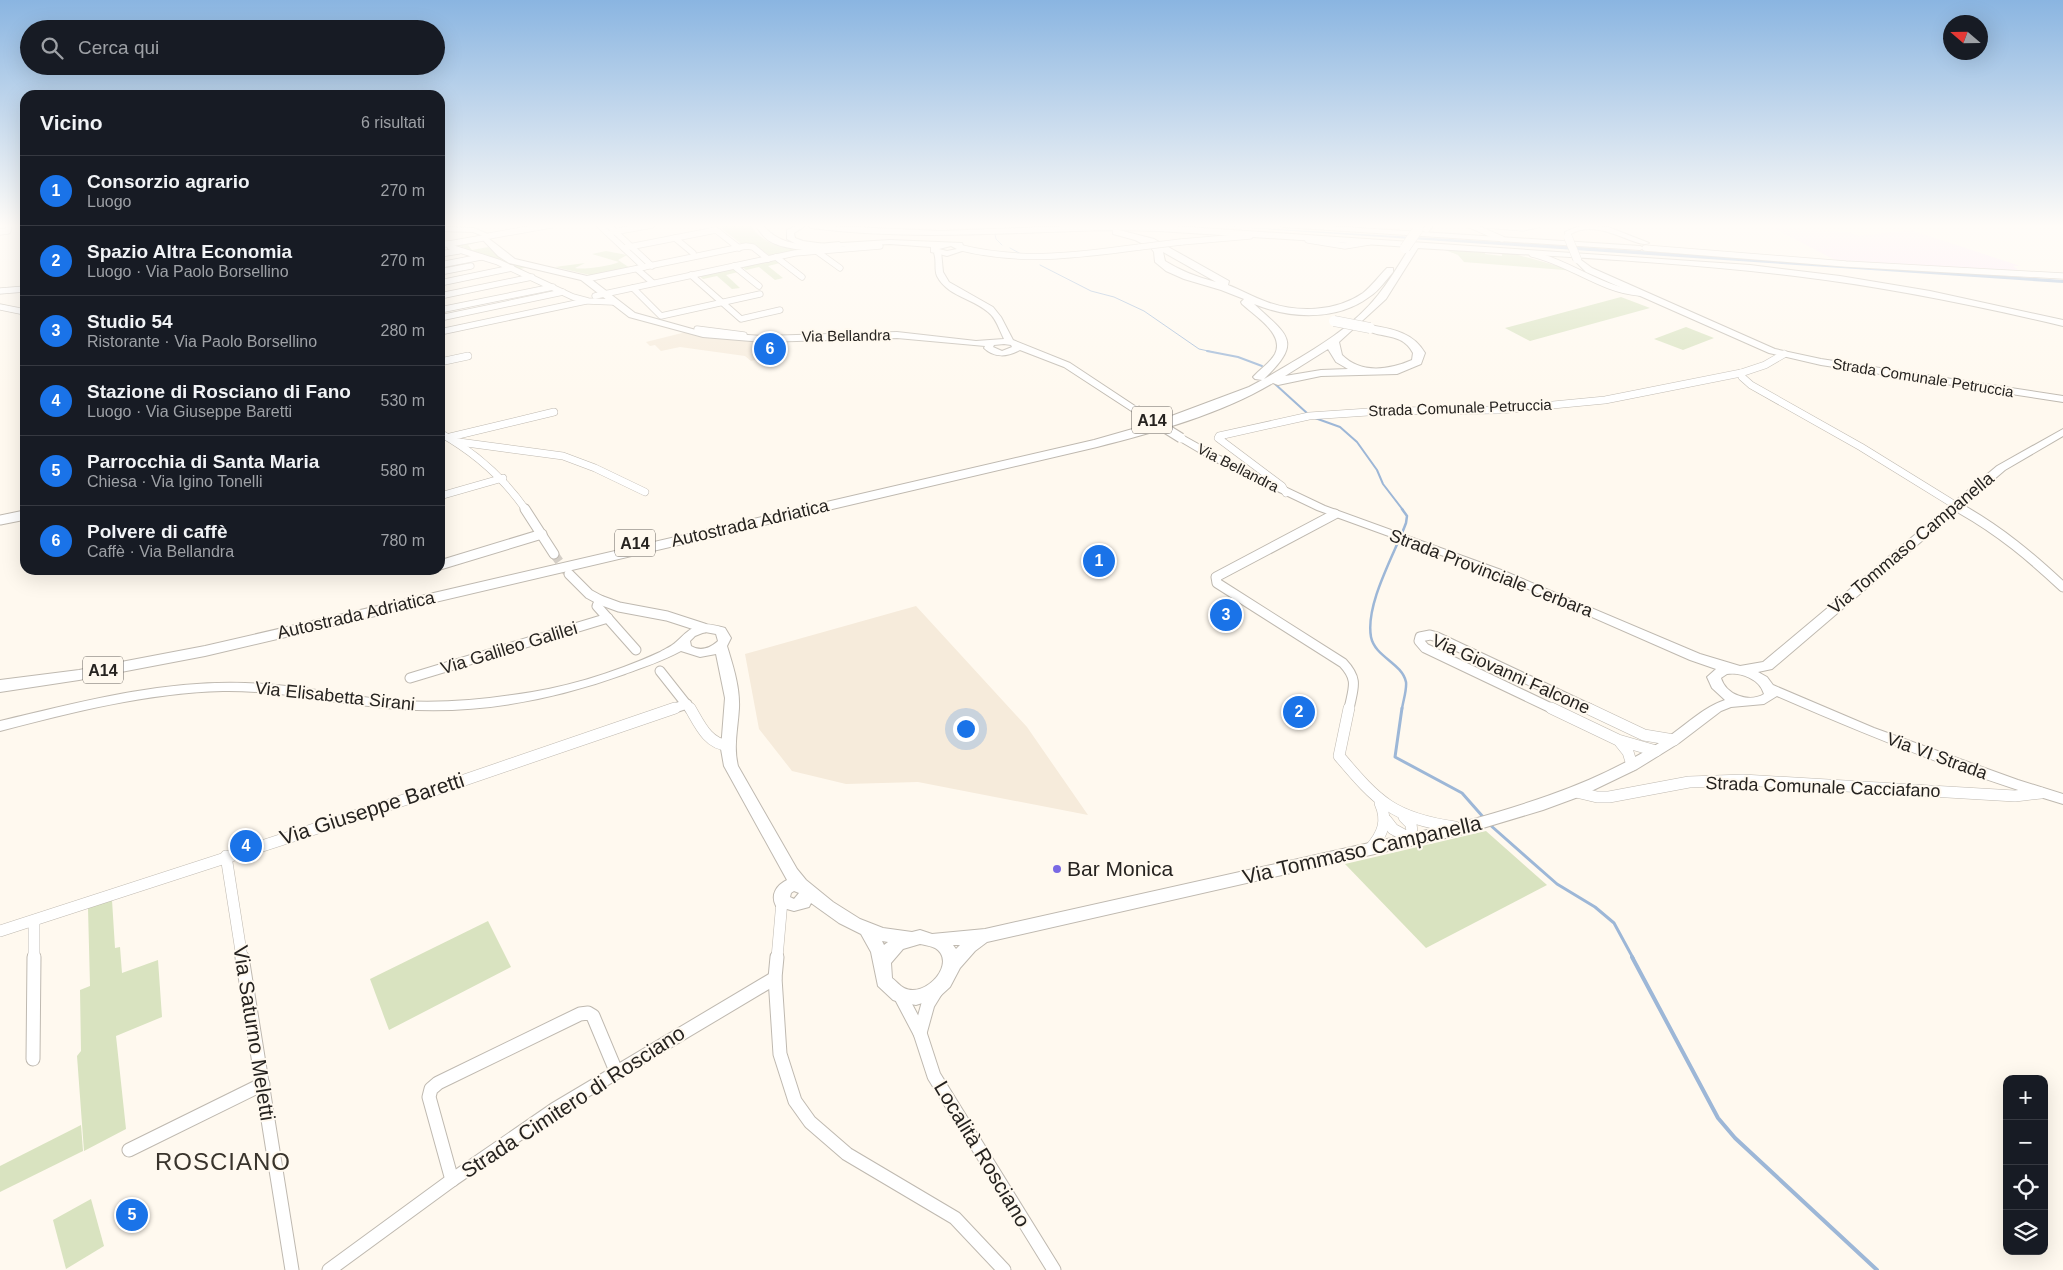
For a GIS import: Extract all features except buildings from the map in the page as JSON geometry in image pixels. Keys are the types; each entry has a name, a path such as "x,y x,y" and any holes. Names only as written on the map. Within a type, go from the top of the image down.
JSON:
{"highway":[{"name":"A14","path":"1210,284 1236,291 1275,308 1297,312 1319,312 1340,307 1362,298 1376,284"},
{"name":"A14","path":"1225,284 1273,310 1370,328 1403,337 1415,346 1419,353 1417,362 1410,367 1392,372 1305,375 1254,385"},
{"name":"Autostrada Adriatica","path":"0,675 90,663 204,643 1074,442 1166,416 1254,385 1309,350 1349,321 1380,284"},
{"name":"Autostrada Adriatica","path":"0,686 79,675 205,651 1068,449 1173,421 1254,385 1334,341 1358,322 1379,300 1388,284"},
{"path":"1876,284 2063,323"},
{"path":"1887,284 1924,290 2063,323"},
{"name":"A14","path":"1236,291 1249,306 1273,326 1282,339 1283,350 1280,358 1254,385"},
{"name":"A14","path":"1334,341 1333,352 1340,360 1352,367 1374,372"}],"main road":[{"name":"Via Bellandra","path":"590,284 601,295 625,311 643,319 704,334 766,340 897,335 976,344 992,344 995,352 1013,346 1067,365 1181,438 1286,492"},
{"path":"948,284 991,310 1001,322 1004,333 1013,346"},
{"name":"Strada Comunale Petruccia","path":"1620,284 1784,354 1821,362 2063,399"},
{"path":"992,344 1004,333"},
{"name":"Via Tommaso Campanella","path":"1767,666 2001,468 2063,432"},
{"name":"Strada Provinciale Cerbara","path":"1286,492 1334,514 1400,536 1509,577 1694,657 1737,670 1768,685"},
{"path":"722,654 692,645 704,628 716,629 724,634 722,654 733,701 728,745 731,765 742,790 777,844 795,895 823,904 867,930 884,935 934,940 945,947 953,964 950,976 936,991 914,997 899,994 884,981 879,950 867,930"},
{"name":"Via Elisabetta Sirani","path":"0,726 133,695 199,687 262,688 425,706 504,701 592,681 692,645"},
{"name":"Strada Provinciale Cerbara","path":"1694,657 1707,666 1716,682 1730,696 1744,701 1765,701"},
{"path":"1716,708 1719,698 1716,682 1723,670 1767,666"},
{"path":"1765,701 1771,696 1764,673 1767,666"},
{"name":"Via VI Strada","path":"1768,685 1813,708 1869,731 2041,793 2063,799"},
{"name":"Via Tommaso Campanella","path":"934,940 985,936 1145,898 1413,840 1495,819 1576,792 1632,765 1656,751 1674,740 1716,708 1728,703 1744,701"},
{"name":"Via VI Strada","path":"1765,701 1813,708"},
{"name":"Via Tommaso Campanella","path":"953,964 969,946 985,936"},
{"path":"882,963 893,946 913,938"}],"street":[{"path":"445,295 497,284"},
{"path":"547,284 588,301 613,302"},
{"path":"445,331 588,301 601,295 652,284"},
{"path":"701,284 740,319 780,310"},
{"path":"1610,284 1624,291 1639,293"},
{"path":"445,309 553,287"},
{"path":"633,288 661,316 760,294"},
{"path":"0,291 20,289"},
{"path":"445,317 563,292"},
{"path":"588,301 601,295"},
{"path":"0,307 20,311"},
{"name":"Via Bellandra","path":"697,329 736,336 776,337"},
{"name":"Strada Comunale Petruccia","path":"1312,416 1383,411 1500,410 1571,404 1681,386 1742,373 1765,365 1784,354"},
{"path":"445,361 468,356"},
{"path":"1742,373 1742,377 1751,385 1861,447 1994,528 2025,551 2063,587"},
{"path":"450,437 554,412"},
{"name":"Via Bellandra","path":"1286,492 1282,486 1218,438 1219,436 1260,426 1312,416"},
{"path":"445,435 469,448 503,478 554,554"},
{"path":"459,442 563,456 595,468 645,492"},
{"path":"445,495 503,478"},
{"path":"1334,514 1220,573 1216,578 1217,583 1336,658 1353,674 1354,684 1338,756 1380,802 1404,817 1411,824 1413,840"},
{"path":"0,520 20,516"},
{"path":"445,563 542,534"},
{"name":"Via Galileo Galilei","path":"569,574 589,594 600,600 619,607 685,621 704,628"},
{"name":"Via Galileo Galilei","path":"600,600 597,606 636,650"},
{"name":"Via Galileo Galilei","path":"410,678 608,618"},
{"path":"685,621 690,625 692,645"},
{"name":"Via Giovanni Falcone","path":"1656,751 1618,740 1425,648 1418,641 1420,637 1430,635 1437,637 1644,734 1674,740"},
{"path":"660,671 687,704 710,738 720,745 728,745"},
{"path":"1516,691 1527,680"},
{"name":"Via Giuseppe Baretti","path":"0,931 226,856 444,787 687,704"},
{"path":"1644,734 1656,751"},
{"path":"1618,740 1628,752 1632,765"},
{"name":"Strada Comunale Cacciafano","path":"1576,792 1597,797 1610,797 1689,782 1743,780 2015,796 2041,793"},
{"path":"1380,802 1386,820 1393,829 1413,840"},
{"path":"1404,817 1470,826"},
{"path":"1369,850 1378,840 1386,820"},
{"name":"Via Saturno Meletti","path":"226,856 292,1270"},
{"path":"795,895 780,919 775,978 780,1054 795,1101 810,1122 847,1154 955,1218 1004,1270"},
{"path":"33,1059 34,920"},
{"name":"Strada Cimitero di Rosciano","path":"329,1270 452,1180 555,1109 775,978"},
{"path":"920,1033 928,1004 936,991"},
{"name":"Località Rosciano","path":"899,994 920,1033 934,1076 1054,1270"},
{"path":"452,1180 429,1097 431,1089 438,1083 580,1014 588,1013 593,1016 616,1071"},
{"path":"129,1150 263,1084"}],"shaded area":[{"path":"690,331 776,342 787,352 751,361 745,356 680,347 661,351 655,345 650,346 646,342"},
{"path":"916,606 1027,727 1088,815 918,782 846,784 792,771 759,729 745,654"}],"green space":[{"path":"727,284 736,284 740,288 732,289"},
{"path":"1621,297 1650,308 1530,341 1505,328"},
{"path":"1686,327 1714,338 1683,350 1654,339"},
{"path":"1486,831 1547,885 1426,948 1345,864"},
{"path":"112,900 115,948 120,947 122,973 158,960 162,1017 116,1036 126,1129 84,1151 77,1056 81,1051 80,990 90,986 88,908"},
{"path":"488,921 511,967 389,1030 370,979"},
{"path":"81,1125 83,1151 0,1192 0,1166"},
{"path":"91,1199 104,1246 66,1269 53,1220"}],"waterway":[{"path":"1078,284 1091,291 1114,297 1144,311 1199,349 1213,352"},
{"path":"1207,351 1238,357 1262,366"},
{"path":"1275,384 1308,414"},
{"path":"1315,418 1340,427 1357,442 1377,470 1383,484 1403,510"},
{"path":"1402,509 1407,516 1406,523 1382,579 1372,609 1370,624 1373,644 1404,675 1406,682 1402,709"},
{"path":"1402,708 1395,757 1462,793 1484,818"},
{"path":"1489,824 1557,884 1595,907 1614,923 1633,958"},
{"path":"1632,957 1718,1118 1735,1138 1877,1270"}],"tunnel":[{"path":"554,554 567,572"}],"place":[{"name":"Polvere di caffè","path":"770,349"},
{"name":"Consorzio agrario","path":"1099,561"},
{"name":"Studio 54","path":"1226,615"},
{"name":"Spazio Altra Economia","path":"1299,712"},
{"name":"Stazione di Rosciano di Fano","path":"246,846"},
{"name":"Bar Monica","path":"1057,869"},
{"name":"Parrocchia di Santa Maria","path":"132,1215"}],"district":[{"name":"ROSCIANO","path":"223,1162"}]}
